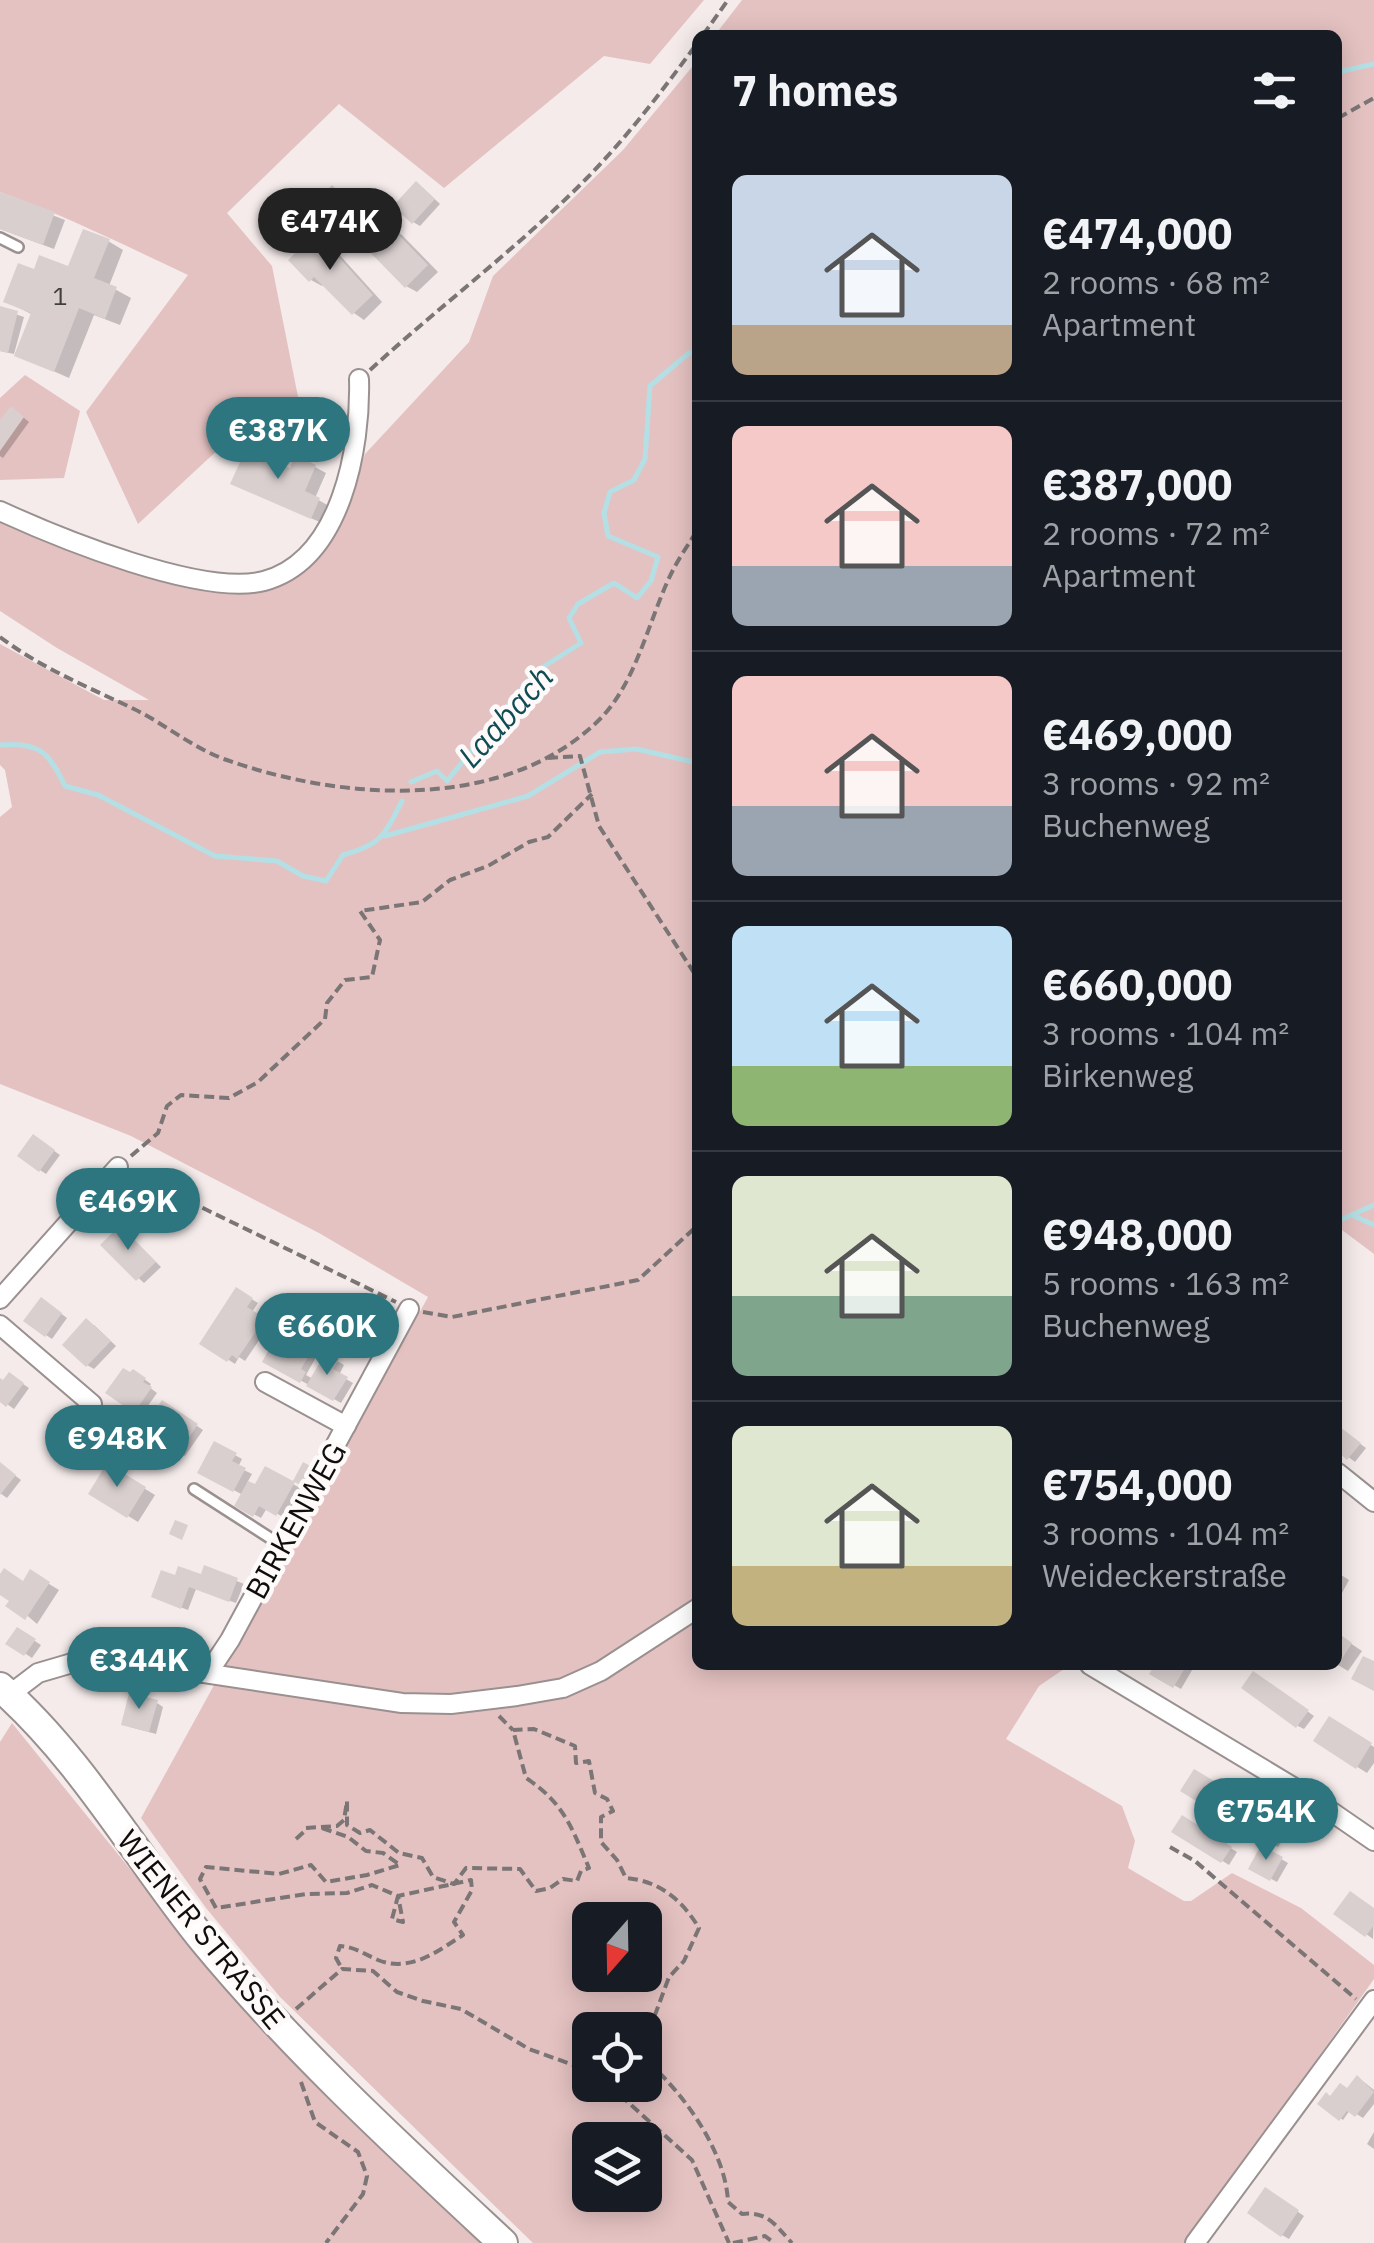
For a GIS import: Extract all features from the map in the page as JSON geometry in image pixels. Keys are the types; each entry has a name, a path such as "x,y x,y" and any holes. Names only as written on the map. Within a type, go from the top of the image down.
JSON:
{"main road":[{"name":"WIENER STRASSE","path":"4,1691 68,1760 201,1937 278,2024 503,2243"}],"street":[{"path":"0,511 157,570 208,582 266,580 306,554 336,510 357,444 359,379"},
{"path":"0,1299 118,1167"},
{"name":"BIRKENWEG","path":"203,1672 230,1640 409,1309"},
{"path":"0,1324 92,1404"},
{"path":"265,1382 346,1426"},
{"path":"1342,1476 1374,1502"},
{"path":"4,1691 38,1673 79,1662 150,1665 402,1703 451,1704 564,1688 601,1672 692,1612"},
{"path":"1098,1670 1312,1799 1374,1842"},
{"path":"1194,2243 1370,2004"}],"lane":[{"path":"0,238 18,247"},
{"path":"194,1488 281,1545"}],"path":[{"path":"707,30 728,0"},
{"path":"359,379 587,178 652,104 692,50"},
{"path":"1342,116 1374,98"},
{"path":"0,638 49,668 167,725 225,760 320,784 426,792 494,778 544,758 583,733 609,708 650,629 673,570 692,539"},
{"path":"544,758 580,756 599,826 692,970"},
{"path":"592,794 548,836 450,880 422,902 360,911 380,940 372,978 345,980 326,1002 325,1018 258,1082 229,1098 181,1095 167,1106 158,1134 118,1167 409,1309 452,1317 638,1280 692,1230"},
{"path":"454,1884 466,1868 520,1869 536,1890 550,1888 564,1879 577,1881 581,1870 589,1868 570,1820 546,1791 526,1778 513,1730 534,1729 574,1746 576,1762 589,1762 595,1793 607,1799 612,1811 601,1817 601,1842 626,1878 643,1880 684,1903 699,1928 684,1960 669,1977 652,2022 659,2034 649,2063 704,2130 728,2189 728,2202 742,2214 758,2212 768,2218 792,2243"},
{"path":"296,1840 306,1828 337,1826 344,1820 347,1802 347,1825 360,1833 370,1830 400,1853 422,1858 433,1877 454,1884"},
{"path":"306,1828 323,1828 348,1837 366,1851 383,1853 400,1865 326,1882 311,1865 279,1874 206,1867 200,1880 216,1908 347,1892 372,1885 398,1896 471,1880 472,1890 454,1922 463,1935 422,1961 383,1962 354,1947 340,1946 336,1958 342,1970"},
{"path":"1170,1847 1195,1861 1370,2004"},
{"path":"278,2024 342,1970 374,1971 397,1992 461,2008 528,2048 572,2064"},
{"path":"299,2078 310,2099 315,2122 358,2152 367,2176 363,2194 326,2243"},
{"path":"628,2102 692,2160 731,2243 765,2236 774,2243"}],"shaded area":[{"path":"0,0 704,0 650,64 604,56 444,188 339,104 227,213 272,266 306,437 236,433 138,524 86,412 188,275 0,192"},
{"path":"742,0 1374,0 1374,1254 1342,1230 1342,30 719,30"},
{"path":"692,67 692,1670 1063,1670 1039,1686 1006,1739 1122,1806 1135,1841 1128,1868 1184,1901 1191,1901 1232,1873 1301,1908 1374,1965 1374,1979 1186,2243 533,2243 280,1997 206,1908 141,1818 428,1297 319,1233 131,1136 0,1084 0,817 12,807 5,770 0,765 0,644 104,700 149,700 0,611 0,516 72,549 194,588 247,591 278,586 304,567 350,495 365,454 469,342 493,276 623,150"},
{"path":"25,375 80,411 64,478 0,480 0,398"},
{"path":"12,1723 222,1983 480,2243 0,2243 0,1742"}],"building":[{"path":"416,181 435,199 412,224 393,206"},
{"path":"332,185 382,234 390,226 428,265 405,288 318,199"},
{"path":"0,192 55,212 43,245 0,229"},
{"path":"83,229 110,239 94,278 117,287 105,319 79,308 54,372 14,356 31,313 3,302 18,263 34,269 39,255 68,266"},
{"path":"316,232 373,295 352,315 314,277 309,282 288,260"},
{"path":"0,306 18,311 8,353 0,351"},
{"path":"11,406 24,417 0,451 0,420"},
{"path":"246,449 290,468 295,455 316,465 305,491 320,498 311,519 230,484"},
{"path":"33,1134 55,1150 39,1172 17,1156"},
{"path":"120,1225 156,1262 136,1281 100,1245"},
{"path":"236,1287 253,1298 247,1307 265,1318 237,1359 232,1355 227,1362 199,1344"},
{"path":"41,1297 62,1313 45,1337 23,1321"},
{"path":"283,1317 319,1338 301,1369 306,1372 300,1383 262,1362"},
{"path":"86,1318 111,1341 86,1367 62,1345"},
{"path":"326,1352 339,1359 333,1369 348,1377 333,1401 306,1386"},
{"path":"123,1368 130,1372 133,1369 152,1387 134,1413 105,1393"},
{"path":"9,1372 24,1383 6,1407 0,1402 0,1378 3,1380"},
{"path":"162,1400 198,1424 178,1454 142,1430"},
{"path":"1342,1429 1361,1443 1347,1460 1342,1456"},
{"path":"61,1430 73,1440 61,1457 48,1447"},
{"path":"214,1441 237,1453 232,1461 246,1468 233,1492 197,1473"},
{"path":"0,1462 16,1475 0,1495"},
{"path":"303,1462 314,1468 303,1487 295,1482 276,1516 259,1506 253,1517 234,1506 248,1481 255,1484 265,1466 293,1481"},
{"path":"107,1463 146,1487 127,1518 88,1494"},
{"path":"175,1520 188,1525 182,1540 169,1534"},
{"path":"204,1565 238,1578 229,1602 189,1587 181,1609 151,1597 161,1570 175,1575 178,1566 201,1574"},
{"path":"4,1568 23,1581 30,1569 50,1582 25,1620 5,1606 9,1601 0,1595 0,1574"},
{"path":"17,1627 36,1639 24,1656 5,1644"},
{"path":"1342,1636 1352,1643 1342,1659"},
{"path":"1363,1656 1374,1661 1374,1691 1351,1679"},
{"path":"1152,1670 1184,1670 1173,1688 1149,1674"},
{"path":"1253,1671 1309,1710 1296,1728 1241,1688"},
{"path":"129,1693 158,1700 149,1732 121,1725"},
{"path":"1329,1716 1372,1743 1356,1769 1313,1741"},
{"path":"1194,1769 1234,1793 1220,1816 1180,1791"},
{"path":"1244,1797 1285,1822 1270,1846 1230,1820"},
{"path":"1182,1815 1232,1847 1221,1863 1171,1832"},
{"path":"1261,1845 1283,1857 1270,1881 1248,1869"},
{"path":"1350,1891 1374,1908 1374,1925 1365,1937 1333,1914"},
{"path":"1357,2075 1374,2092 1355,2117 1347,2111 1339,2121 1317,2104 1340,2083 1347,2088"},
{"path":"1265,2187 1299,2210 1281,2237 1247,2213"}],"waterway":[{"name":"Laabach","path":"1342,71 1374,64"},
{"name":"Laabach","path":"411,782 437,771 447,781 535,672 581,643 569,618 578,604 614,583 637,598 651,581 658,557 608,536 604,513 610,492 634,480 645,459 650,386 692,353"},
{"name":"Laabach","path":"0,745 24,745 41,752 54,765 65,786 98,795 215,856 277,861 303,876 326,881 343,855 380,837 402,801"},
{"path":"385,836 528,796 600,752 636,749 692,762"},
{"path":"1342,1219 1374,1205"},
{"path":"1354,1216 1374,1225"}]}
